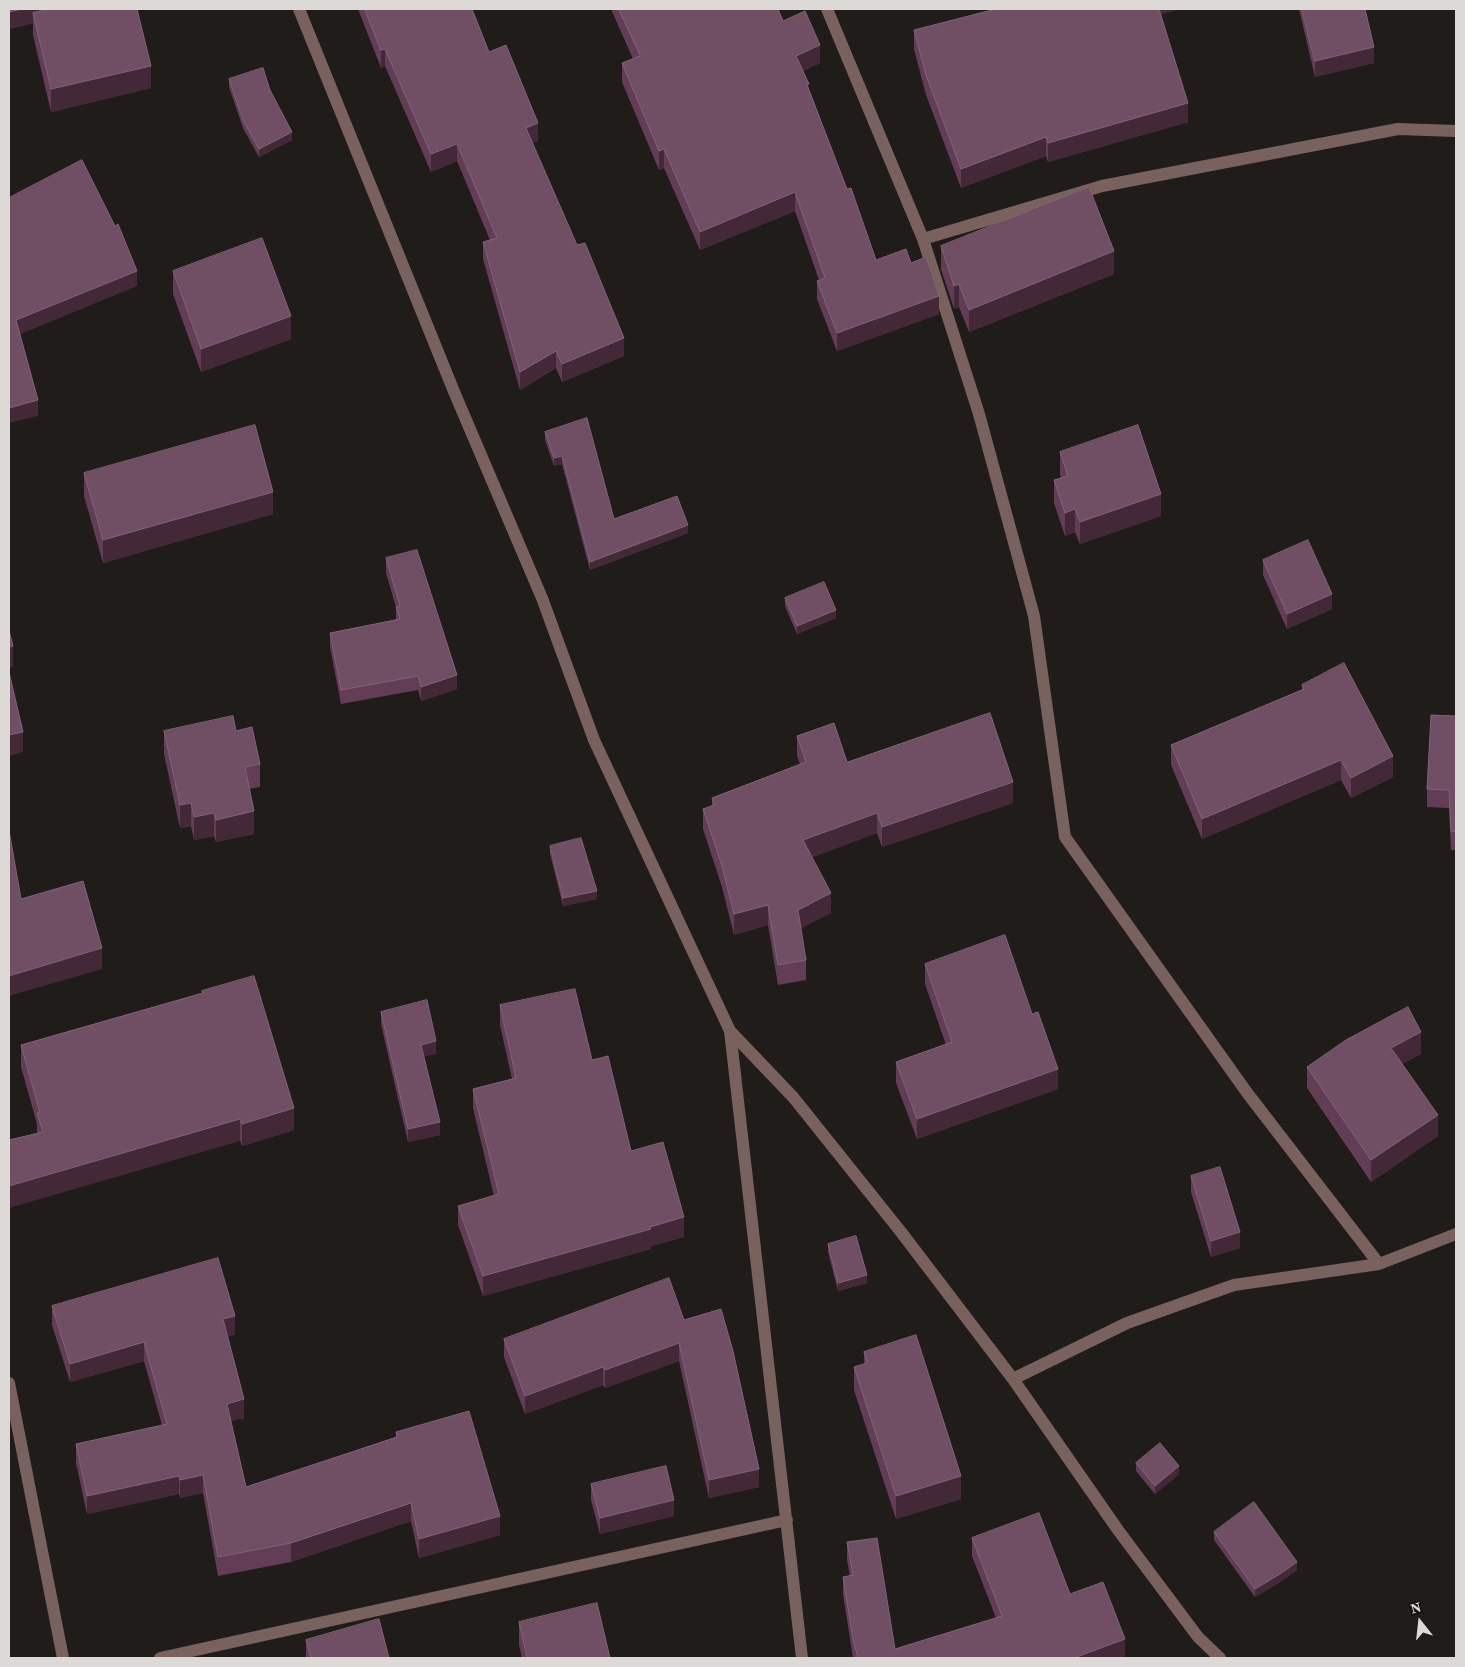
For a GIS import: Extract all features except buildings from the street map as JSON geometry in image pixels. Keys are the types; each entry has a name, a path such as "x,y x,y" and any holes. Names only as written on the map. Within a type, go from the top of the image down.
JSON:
{"street":[{"path":"299,9 455,394 542,598 594,740 730,1031 802,1658"},
{"path":"827,9 923,239 979,414 1034,616 1065,837 1248,1094 1379,1264"},
{"path":"923,239 1102,186 1398,129 1456,131"},
{"path":"730,1031 793,1097 901,1232 1013,1379 1118,1530 1198,1637 1220,1658"},
{"path":"1013,1379 1127,1323 1234,1285 1379,1264 1456,1234"},
{"path":"9,1382 63,1658"},
{"path":"160,1658 787,1520"}]}
